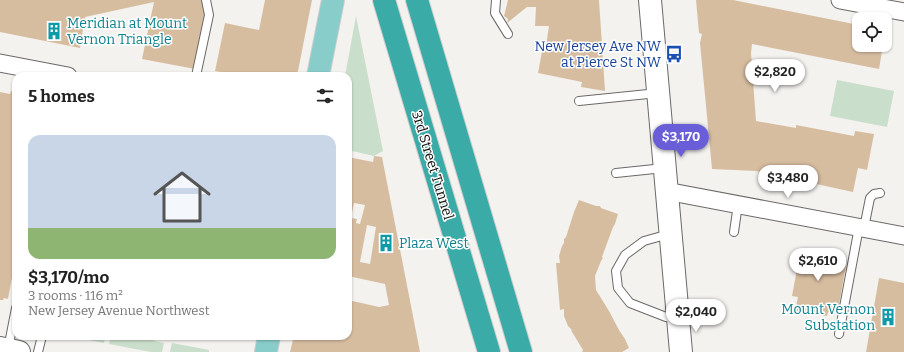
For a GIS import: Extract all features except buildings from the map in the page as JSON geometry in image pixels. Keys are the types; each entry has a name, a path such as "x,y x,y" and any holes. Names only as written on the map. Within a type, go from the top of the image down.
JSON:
{"highway":[{"name":"3rd Street Tunnel","path":"384,0 489,352"},
{"path":"417,0 522,352"}],"main road":[{"path":"319,72 333,0"},
{"path":"650,0 681,352"},
{"path":"266,352 268,340"}],"street":[{"path":"840,0 904,12"},
{"path":"0,63 44,72"},
{"path":"666,191 904,236"}],"lane":[{"path":"197,72 209,15 206,0"},
{"path":"496,0 495,13 508,34"},
{"path":"579,101 658,93"},
{"path":"616,173 664,168"},
{"path":"839,334 870,198 874,194 880,193"},
{"path":"734,232 738,204"},
{"path":"670,234 644,241 625,255 616,271 618,288 630,302 666,317 678,318"},
{"path":"9,350 12,332"},
{"path":"38,352 41,340"}],"green space":[{"path":"356,16 383,151 374,156 352,151 352,72 346,72"},
{"path":"837,80 894,91 887,127 830,116"},
{"path":"89,340 104,340 104,343"},
{"path":"110,340 154,340 164,343 162,352 151,352 109,344"},
{"path":"172,343 209,350 209,352 170,352"}],"place":[{"name":"Meridian at Mount Vernon Triangle","path":"54,31"},
{"name":"New Jersey Ave NW at Pierce St NW","path":"674,54"},
{"name":"Plaza West","path":"386,243"},
{"name":"Mount Vernon Substation","path":"888,317"}]}
